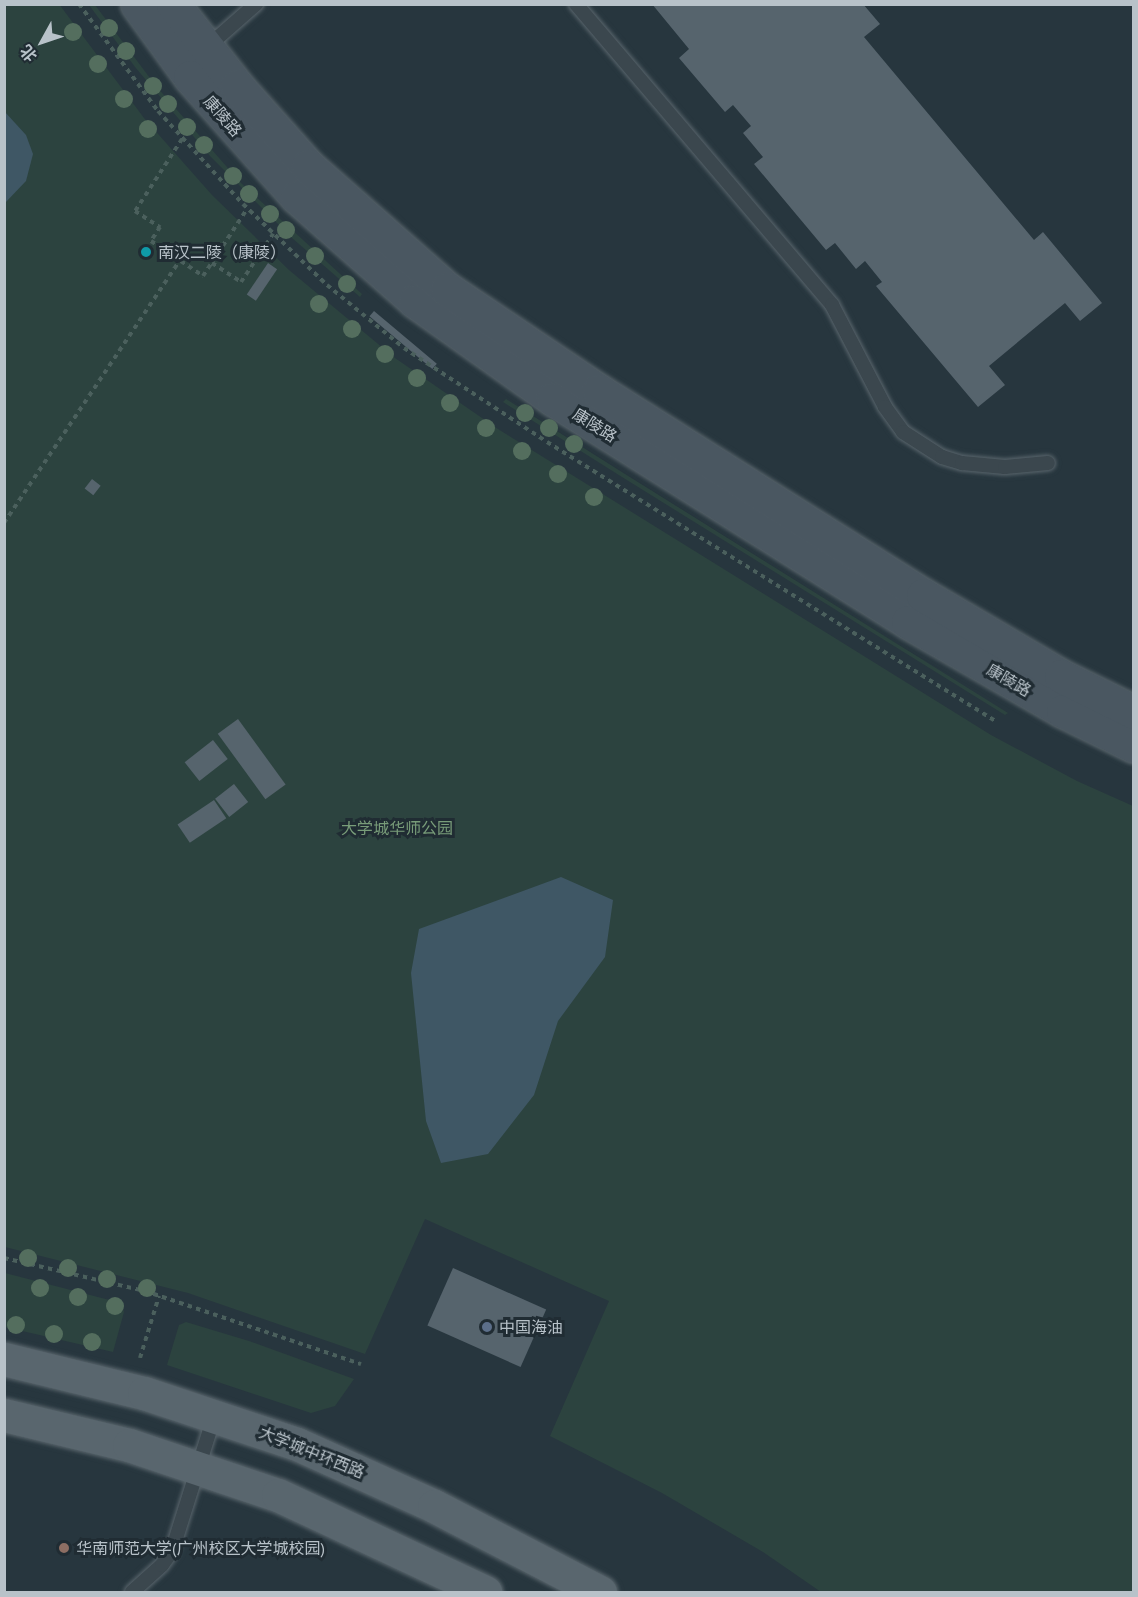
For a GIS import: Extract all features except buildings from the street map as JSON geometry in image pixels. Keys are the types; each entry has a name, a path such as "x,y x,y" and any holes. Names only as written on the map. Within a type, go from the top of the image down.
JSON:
{"main road":[{"name":"大学城中环西路","path":"4,1359 93,1379 214,1415 354,1468 600,1593"},
{"path":"4,1415 90,1434 199,1467 332,1518 485,1593"}],"street":[{"name":"康陵路","path":"137,4 190,77 297,197 415,301 554,399 908,622 1064,711 1134,746"},
{"name":"康陵路","path":"173,4 206,48 308,166 447,289 599,391 923,595 1061,676 1134,712"}],"lane":[{"path":"206,48 256,4"},
{"path":"576,4 832,305 885,407 903,432 942,457 962,463 1005,467 1048,463"},
{"path":"132,1593 162,1565 172,1551 214,1415"}],"path":[{"path":"182,139 135,211 160,228 151,241 203,276 248,208"},
{"path":"212,263 241,282 273,234"},
{"path":"4,523 180,260"},
{"path":"4,1257 159,1296 361,1364"},
{"path":"140,1358 159,1296"}],"green space":[{"name":"大学城华师公园","path":"59,4 144,118 212,195 289,270 395,358 498,429 991,735 1077,781 1133,806 1133,1592 821,1592 763,1552 662,1493 550,1436 609,1301 425,1219 365,1354 188,1293 5,1247 4,5"},
{"path":"89,5 95,5 156,86 241,183 362,294 360,297 292,238 210,156 135,67"},
{"path":"506,399 1008,713 1005,715 622,477 503,402"},
{"path":"5,1273 121,1303 124,1312 113,1352 5,1327"},
{"path":"186,1322 249,1341 354,1379 335,1406 311,1413 167,1365 179,1325"}],"water":[{"path":"5,112 26,135 33,154 26,181 5,203"},
{"path":"561,877 613,900 605,957 558,1021 534,1095 488,1154 441,1163 426,1121 411,973 419,929"}],"place":[{"name":"南汉二陵（康陵）","path":"146,252"},
{"name":"中国海油","path":"487,1327"},
{"name":"华南师范大学(广州校区大学城校园)","path":"64,1548"}]}
